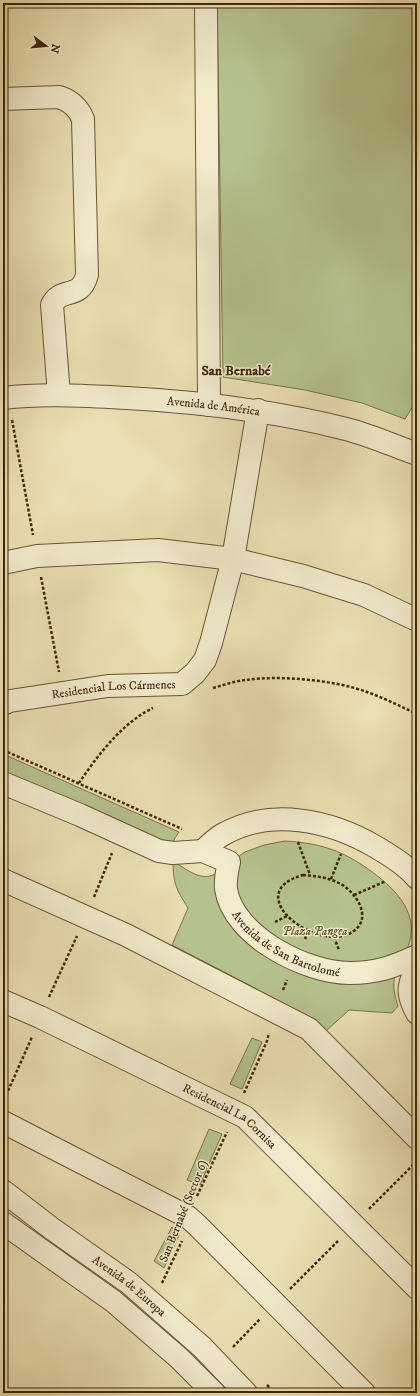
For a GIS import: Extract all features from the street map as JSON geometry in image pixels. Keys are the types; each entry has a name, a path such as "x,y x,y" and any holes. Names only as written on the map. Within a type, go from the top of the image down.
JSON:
{"street":[{"path":"206,3 209,405"},
{"path":"3,99 59,97 74,104 80,111 83,119 87,275 86,281 78,290 57,297 52,305 59,395"},
{"name":"Avenida de América","path":"3,398 59,395 172,400 258,410 347,429 417,454"},
{"name":"Residencial Los Cármenes","path":"3,704 10,701 108,686 182,684 195,673 205,660 233,559 258,410"},
{"path":"3,564 37,556 158,550 233,559 303,576 364,595 417,620"},
{"path":"3,783 159,851 173,853 203,850 221,835 247,824 276,820 306,820 340,829 396,859 414,874"},
{"name":"Avenida de San Bartolomé","path":"203,850 229,862 226,876 226,889 231,903 240,919 260,939 283,954 306,965 324,970 349,973 376,971 396,966 417,956"},
{"path":"3,880 126,935 309,1029 417,1138"},
{"path":"417,968 411,979 409,990 410,1000 417,1012"},
{"name":"Residencial La Cornisa","path":"3,1001 40,1017 245,1117 417,1288"},
{"path":"3,1122 188,1217 276,1303 364,1393"},
{"name":"Avenida de Europa","path":"3,1191 51,1228 129,1283 202,1347 246,1393"},
{"name":"Avenida de Europa","path":"3,1224 113,1302 179,1358 214,1393"}],"path":[{"path":"212,688 245,680 291,678 334,684 365,691 393,702 417,714"},
{"path":"79,784 90,766 120,733 140,714 154,708"},
{"path":"3,750 182,830 203,850"},
{"path":"290,820 310,876"},
{"path":"85,917 121,834"},
{"path":"331,879 349,834"},
{"path":"354,895 414,874"},
{"path":"303,875 310,876 331,879 354,895 362,914 359,928 344,935 334,937 315,934 298,926 287,916 279,904 278,898 282,886 286,882 303,875"},
{"name":"San Bernabé (Sector 6)","path":"161,1285 184,1236 188,1217 267,1041 273,1011"},
{"path":"230,1349 417,1162"},
{"path":"413,1393 417,1389"}],"green space":[{"path":"217,3 417,3 417,399 405,419 362,403 305,390 223,377"},
{"path":"3,754 179,832 171,847 3,773"},
{"name":"Plaza Pangea","path":"285,841 321,846 350,857 378,876 402,901 410,919 411,934 409,945 394,980 395,995 398,1006 392,1013 349,1010 326,1031 251,986 172,945 188,908 176,886 173,861 190,872 202,876 214,875 245,852 264,845"},
{"path":"252,1038 262,1042 242,1089 230,1084"},
{"path":"209,1129 222,1134 200,1185 187,1180"},
{"path":"172,1227 179,1235 164,1268 154,1261"}],"district":[{"name":"San Bernabé","path":"236,370"}]}
